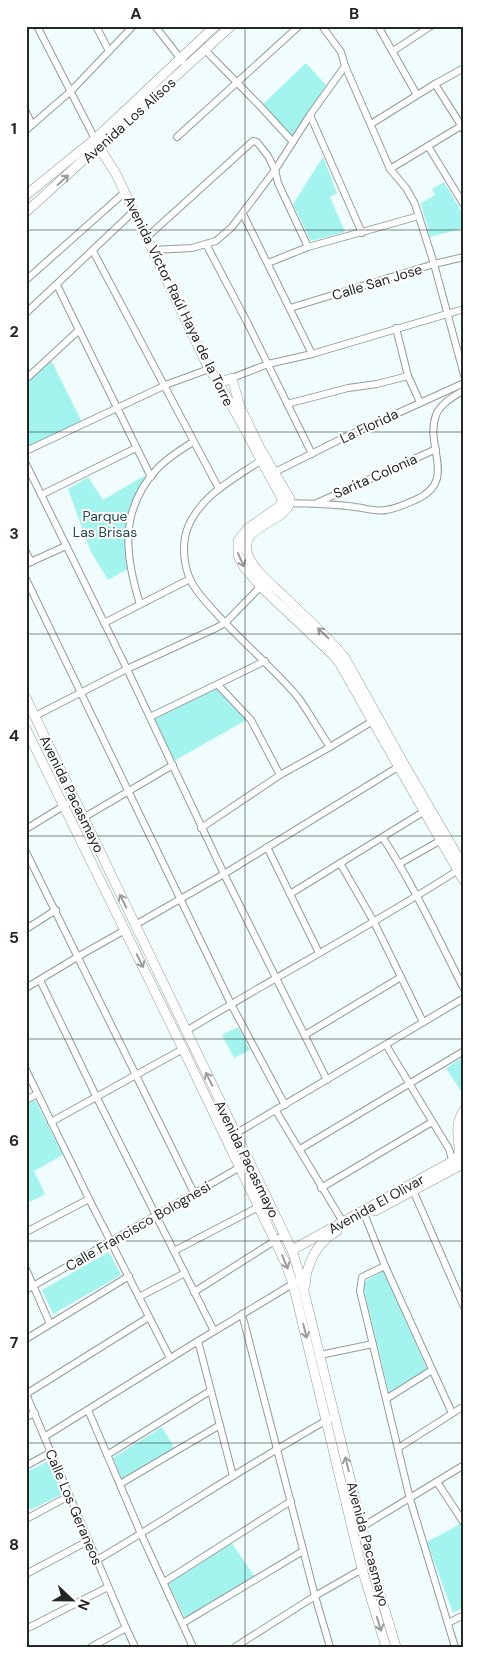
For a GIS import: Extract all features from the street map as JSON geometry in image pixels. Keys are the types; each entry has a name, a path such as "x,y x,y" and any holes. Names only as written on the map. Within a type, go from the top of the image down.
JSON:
{"street":[{"name":"Avenida Víctor Raúl Haya de la Torre","path":"37,26 97,143 116,174 209,369 219,383 282,501 281,504 247,529 238,541 237,551 244,567 333,643 345,658 374,719 427,810"},
{"path":"96,26 109,51"},
{"path":"26,130 71,90 133,26"},
{"path":"155,26 187,67"},
{"name":"Avenida Los Alisos","path":"26,212 215,26"},
{"name":"Avenida Los Alisos","path":"26,195 97,143 187,67 231,26"},
{"path":"177,137 299,26"},
{"path":"322,26 341,52 345,66 390,170 406,188 419,216 464,375"},
{"path":"378,26 417,95"},
{"path":"393,50 431,26"},
{"path":"205,50 293,142"},
{"path":"153,250 192,248 206,244 216,241 232,227 244,214 275,170 310,115 345,66"},
{"path":"371,124 464,68"},
{"path":"390,170 428,146 462,128 435,84"},
{"path":"26,112 32,125"},
{"path":"310,115 362,233"},
{"path":"147,237 253,141 257,142 268,156 275,170 278,183 308,247"},
{"path":"428,146 464,205"},
{"path":"26,280 125,192"},
{"path":"26,313 134,211"},
{"path":"244,214 312,354"},
{"path":"268,263 308,247 419,216"},
{"path":"206,244 312,454"},
{"path":"93,250 192,442 219,489"},
{"name":"Calle San Jose","path":"290,308 434,264 464,257"},
{"path":"57,285 151,477"},
{"path":"219,383 268,364 312,354 464,309"},
{"path":"396,328 408,376 420,402"},
{"path":"26,379 79,330"},
{"path":"26,451 168,384 209,369"},
{"path":"287,404 348,388 377,384 408,376"},
{"name":"Avenida Víctor Raúl Haya de la Torre","path":"232,378 240,407 260,448 290,499 287,510 252,534 247,544 249,556 264,584"},
{"name":"La Florida","path":"275,472 420,402 464,383"},
{"path":"290,503 386,510 429,493 438,475 439,463 434,428 437,413 442,405 464,390"},
{"path":"140,604 132,578 128,548 132,510 151,477 169,458 192,442"},
{"path":"41,495 136,448"},
{"name":"Sarita Colonia","path":"315,504 436,449"},
{"path":"260,461 219,489 203,503 188,527 184,553 190,579 206,602 225,623 265,661 298,698 330,748"},
{"path":"26,464 127,669 201,828 328,1080"},
{"path":"26,552 29,563 66,546"},
{"path":"26,579 231,1004 284,1105"},
{"path":"104,623 190,579"},
{"path":"35,716 80,692 225,623 264,584"},
{"path":"150,717 265,661"},
{"path":"218,685 251,720 280,775"},
{"name":"Avenida Pacasmayo","path":"26,698 292,1250 326,1420 362,1569 386,1647"},
{"path":"201,828 280,775 330,748 374,719 398,767 462,868 464,881"},
{"name":"Avenida Pacasmayo","path":"26,729 184,1049 286,1264 304,1291 371,1564 396,1647"},
{"path":"84,818 173,765"},
{"path":"135,925 224,874 398,767"},
{"path":"26,829 75,799"},
{"path":"290,894 427,810"},
{"path":"383,838 417,897 464,989"},
{"path":"399,864 443,838"},
{"path":"267,847 319,953"},
{"path":"26,852 194,1193"},
{"path":"340,864 374,922 424,1022"},
{"path":"186,1030 417,897 462,868"},
{"path":"26,929 56,910"},
{"path":"26,988 125,930"},
{"path":"305,1035 401,977"},
{"path":"40,980 214,1331"},
{"path":"235,1134 464,998"},
{"path":"386,1045 449,1150 461,1165"},
{"path":"51,1122 184,1049"},
{"path":"300,1149 464,1051"},
{"path":"26,1070 170,1358"},
{"path":"26,1100 37,1094"},
{"path":"461,1165 457,1129 458,1119 464,1110"},
{"path":"276,1111 342,1222"},
{"path":"322,1188 432,1122"},
{"name":"Calle Francisco Bolognesi","path":"26,1290 249,1162"},
{"name":"Avenida El Olivar","path":"292,1250 342,1222 461,1165"},
{"path":"412,1187 464,1307"},
{"path":"26,1232 89,1199"},
{"path":"174,1251 268,1202"},
{"path":"304,1291 309,1264 322,1243 330,1235 364,1213 385,1266 452,1413"},
{"path":"194,1292 284,1235"},
{"path":"385,1266 362,1278 360,1284 410,1499 455,1647"},
{"path":"26,1269 50,1324"},
{"path":"139,1297 185,1273"},
{"path":"26,1339 129,1276"},
{"path":"44,1437 214,1331 297,1282"},
{"path":"242,1314 303,1551 330,1647"},
{"path":"26,1394 149,1317"},
{"path":"198,1341 233,1476"},
{"path":"320,1355 373,1344"},
{"path":"386,1399 432,1370"},
{"path":"107,1455 210,1391"},
{"name":"Calle Los Geraneos","path":"26,1394 135,1647"},
{"path":"398,1448 464,1406"},
{"path":"88,1410 141,1534 193,1647"},
{"path":"26,1417 35,1413"},
{"path":"97,1560 335,1415"},
{"path":"120,1484 220,1425"},
{"path":"26,1466 51,1452"},
{"path":"362,1527 464,1465"},
{"path":"437,1482 464,1523"},
{"path":"26,1519 70,1496"},
{"path":"164,1582 291,1501"},
{"path":"26,1574 88,1541"},
{"path":"183,1623 303,1551"},
{"path":"235,1647 315,1596 371,1564"},
{"path":"26,1629 108,1587"},
{"path":"448,1624 464,1615"},
{"path":"91,1647 126,1628"}],"green space":[{"path":"306,63 326,85 293,137 263,104"},
{"path":"323,157 337,193 330,197 345,232 311,241 293,204"},
{"path":"444,182 464,216 464,228 430,237 421,203 435,195 432,189"},
{"path":"51,360 82,422 26,448 26,383"},
{"name":"Parque Las Brisas","path":"144,476 146,478 127,528 125,548 128,569 108,580 91,552 68,489 88,477 103,500"},
{"path":"218,688 248,719 174,761 153,719"},
{"path":"238,1027 250,1050 234,1058 222,1035"},
{"path":"464,1057 464,1096 446,1068"},
{"path":"35,1100 63,1155 34,1171 45,1194 30,1202 26,1194 26,1105"},
{"path":"109,1252 121,1275 53,1314 42,1290"},
{"path":"384,1271 427,1369 389,1393 363,1285 367,1280"},
{"path":"162,1427 175,1449 123,1482 113,1458"},
{"path":"49,1461 63,1494 30,1510 26,1502 26,1472"},
{"path":"460,1524 464,1530 464,1607 453,1613 427,1542"},
{"path":"231,1542 255,1577 185,1618 168,1583"}]}
